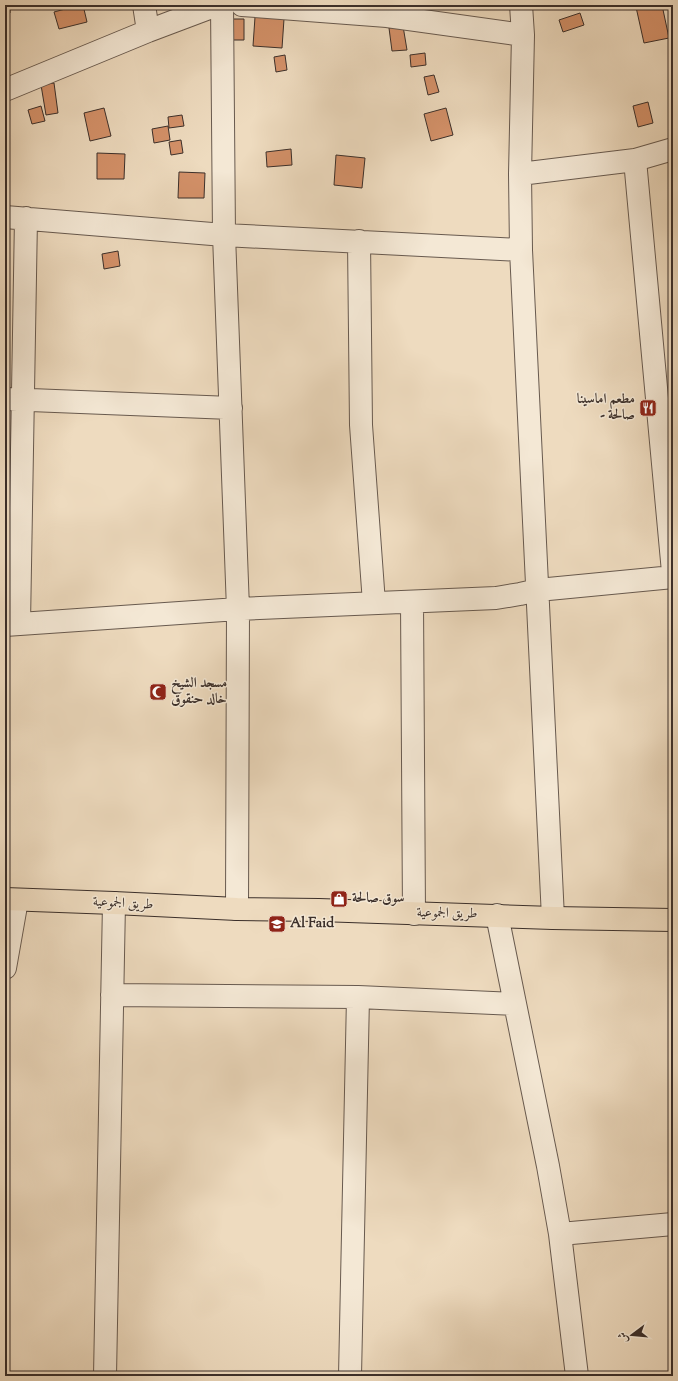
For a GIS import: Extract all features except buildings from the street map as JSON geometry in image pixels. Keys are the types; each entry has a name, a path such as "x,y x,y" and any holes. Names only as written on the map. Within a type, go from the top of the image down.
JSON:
{"main road":[{"name":"طريق الجموعية","path":"11,900 237,909 673,920"}],"street":[{"path":"144,5 148,31"},
{"path":"5,90 148,31 217,5"},
{"path":"222,5 224,234 238,609 237,909"},
{"path":"242,5 386,11 523,35"},
{"path":"521,5 523,35 520,174 521,250 554,918"},
{"path":"520,174 635,160 673,149"},
{"path":"635,160 673,572"},
{"path":"5,217 224,234 521,250"},
{"path":"26,218 14,400 12,624 238,609 496,598 538,590 673,577"},
{"path":"359,241 361,425 374,604"},
{"path":"14,400 231,408"},
{"path":"412,602 414,914"},
{"path":"5,968 11,900"},
{"path":"105,1376 114,903"},
{"path":"497,915 548,1166 560,1234 577,1376"},
{"path":"112,994 358,997 515,1004"},
{"path":"350,1376 358,997"},
{"path":"560,1234 673,1224"}],"place":[{"name":"مطعم اماسينا - صالحة","path":"648,408"},
{"name":"مسجد الشيخ خالد حنقوق","path":"158,692"},
{"name":"سوق صالحة","path":"339,899"},
{"name":"Al Faid","path":"277,924"}]}
